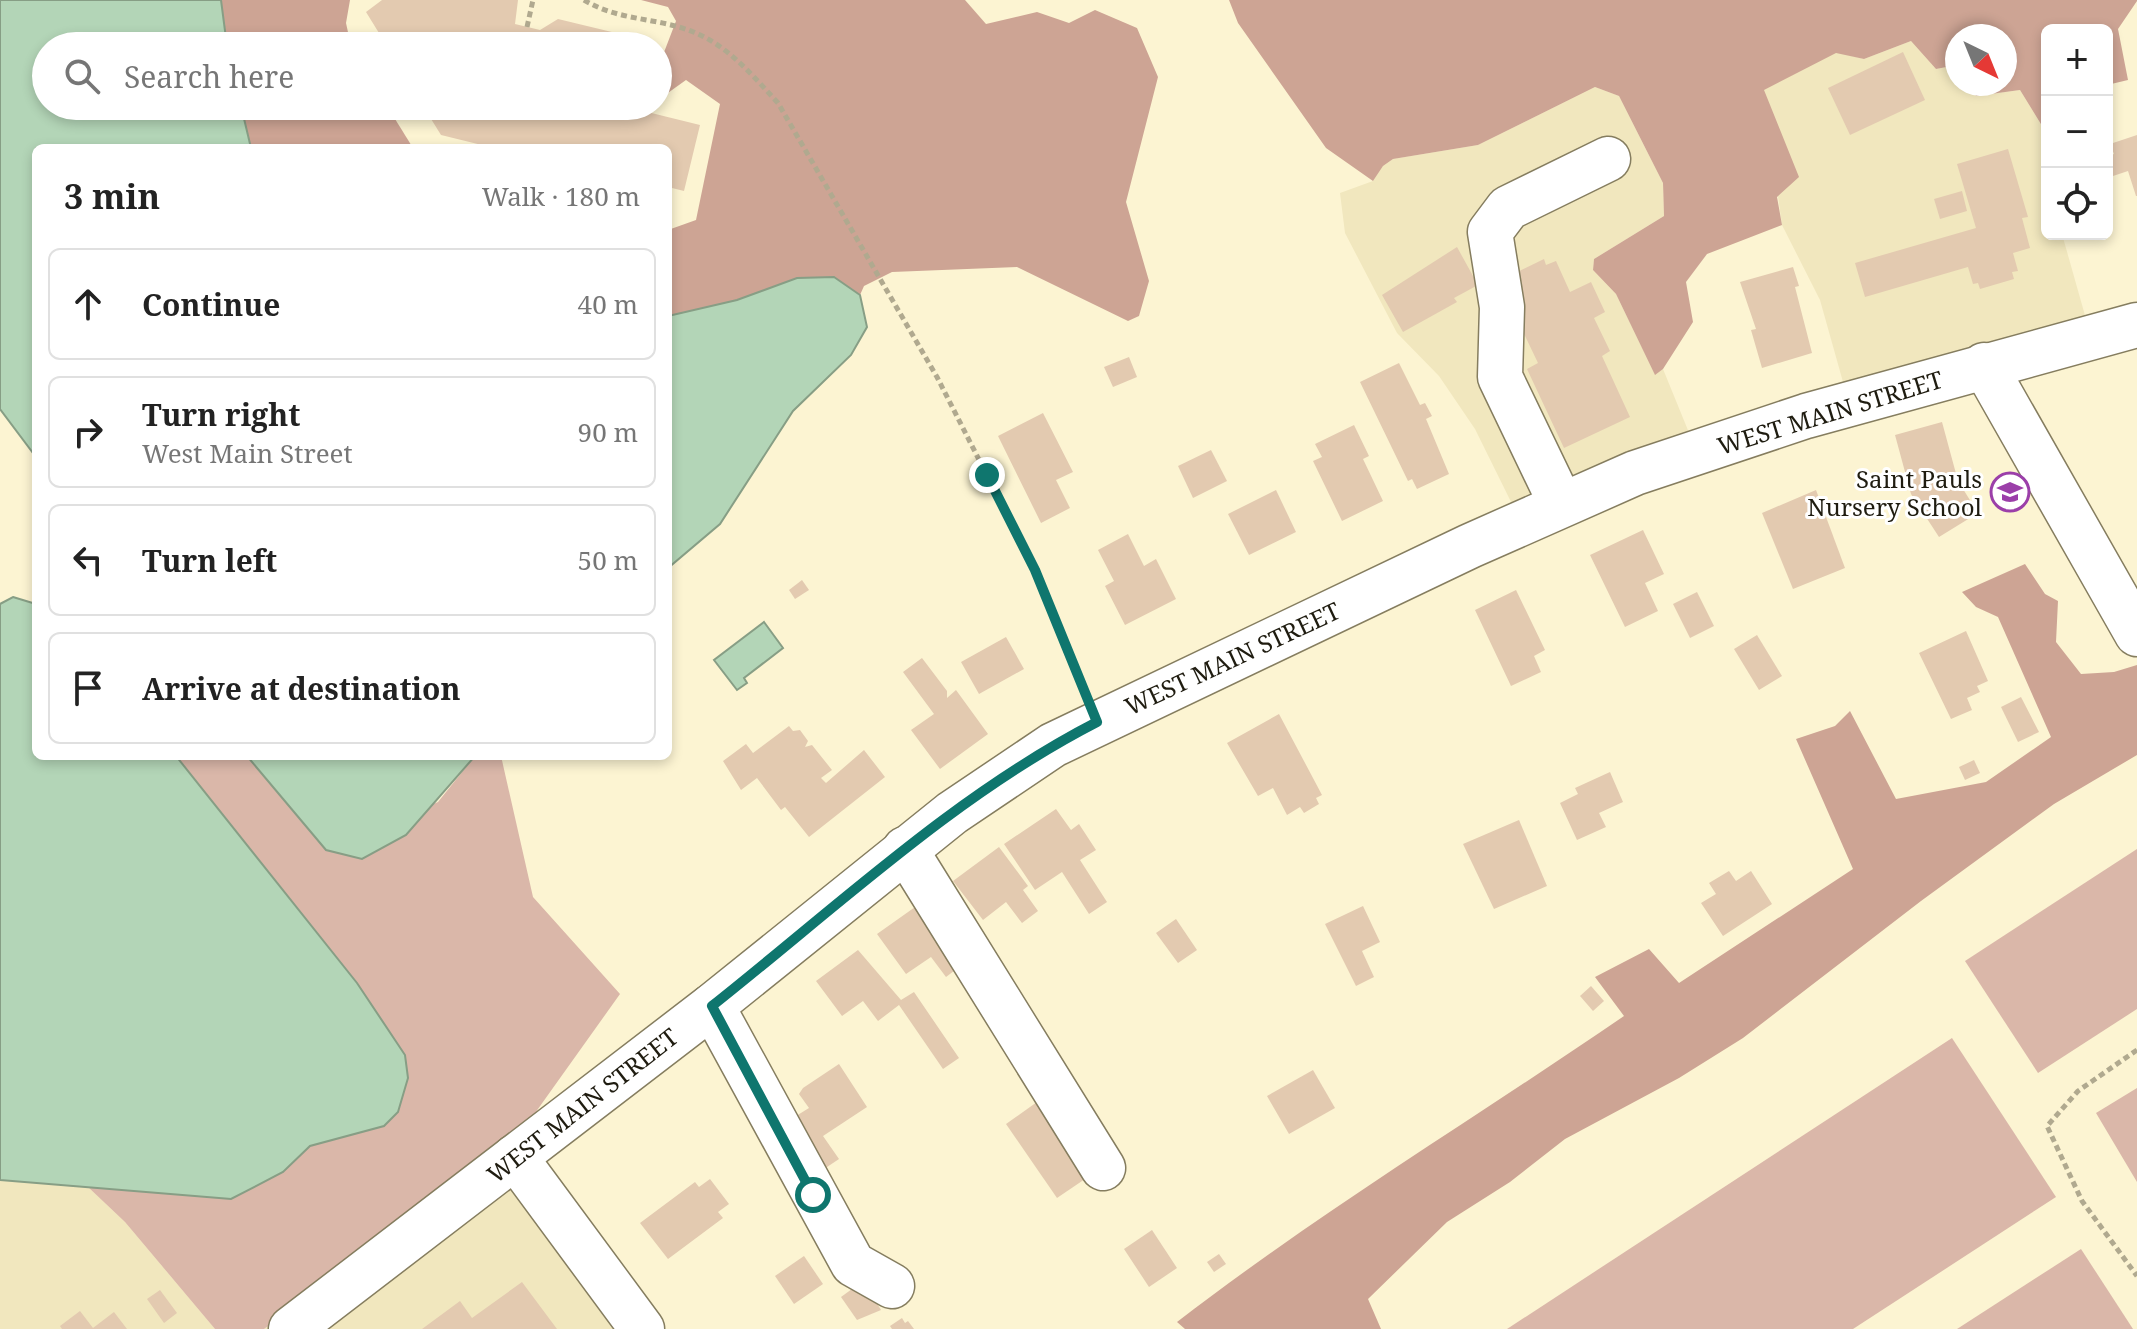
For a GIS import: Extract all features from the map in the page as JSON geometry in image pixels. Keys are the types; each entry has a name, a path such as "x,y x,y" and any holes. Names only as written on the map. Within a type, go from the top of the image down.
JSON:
{"main road":[{"path":"1561,504 1500,377 1502,307 1490,232 1508,208 1608,159"},
{"name":"WEST MAIN STREET","path":"291,1329 712,1006 905,849 997,780 1097,722 1561,504 1635,473 1806,416 2137,325"},
{"path":"1984,365 2137,634"},
{"path":"905,849 1103,1168"},
{"path":"712,1006 853,1264 892,1286"},
{"path":"515,1157 642,1329"}],"path":[{"path":"527,27 533,0"},
{"path":"584,0 604,12 698,34 742,64 778,103 937,377 1035,570 1097,722"},
{"path":"2137,1050 2078,1091 2047,1126 2082,1201 2137,1276"}],"shaded area":[{"path":"0,0 221,0 225,32 32,32 32,120 244,120 250,144 32,144 32,452 0,409"},
{"path":"221,0 350,0 346,23 348,32 225,32"},
{"path":"641,0 965,0 986,24 1037,12 1069,23 1095,10 1137,28 1158,77 1126,202 1149,281 1139,316 1128,321 1017,267 892,272 864,286 860,295 834,277 797,278 737,300 672,315 672,229 696,220 720,104 686,80 672,90 672,32 676,21 668,7"},
{"path":"1229,0 2137,0 2118,29 2128,80 2113,84 2113,24 2041,24 2041,124 2020,90 2017,90 2017,24 1945,24 1945,67 1936,69 1911,41 1864,59 1836,53 1764,90 1799,177 1777,197 1782,225 1707,254 1686,282 1693,322 1663,369 1655,375 1616,294 1593,270 1594,259 1664,216 1663,183 1619,96 1595,87 1478,145 1393,159 1383,166 1373,181 1326,148 1238,23"},
{"path":"1911,41 1936,69 1945,67 1945,96 2017,96 2017,90 2020,90 2041,124 2041,240 2064,240 2088,326 1850,389 1843,382 1820,300 1782,225 1763,90 1836,52 1864,59"},
{"path":"1595,87 1619,96 1663,183 1664,216 1594,259 1593,270 1616,294 1655,374 1663,369 1694,445 1517,514 1475,429 1439,376 1397,333 1345,233 1340,193 1373,181 1383,166 1393,159 1478,145"},
{"path":"244,120 396,120 411,144 250,144"},
{"path":"834,277 860,295 867,327 851,355 793,411 720,524 672,565 672,315 737,300 797,278"},
{"path":"2025,564 2045,594 2058,601 2056,642 2081,674 2114,672 2137,665 2137,755 2054,804 1921,901 1743,1038 1679,1078 1565,1139 1510,1182 1447,1222 1368,1299 1381,1329 1185,1329 1177,1322 1286,1242 1624,1016 1595,977 1649,949 1679,983 1853,869 1796,739 1835,726 1850,711 1896,799 1986,782 2051,737 1998,617 1976,607 1962,592"},
{"path":"13,597 32,603 32,760 179,760 357,983 405,1055 408,1078 398,1112 384,1126 310,1146 283,1172 231,1199 0,1180 0,604"},
{"path":"764,622 783,648 744,678 747,683 737,690 714,660"},
{"path":"179,760 250,760 326,850 438,802 472,760 502,760 533,897 620,994 508,1151 264,1329 215,1329 125,1222 88,1187 231,1199 283,1172 310,1146 339,1137 405,1055 357,983"},
{"path":"250,760 472,760 406,835 362,859 326,850"},
{"path":"2137,849 2137,1009 2038,1073 1965,961"},
{"path":"1952,1038 2056,1197 1853,1329 1507,1329"},
{"path":"2137,1088 2137,1182 2096,1113"},
{"path":"508,1151 640,1329 264,1329 301,1300"},
{"path":"0,1180 88,1187 125,1222 215,1329 0,1329"},
{"path":"2081,1249 2133,1329 1957,1329"}],"building":[{"path":"382,0 518,0 515,24 540,30 558,19 612,32 378,32 366,12"},
{"path":"1903,52 1925,100 1850,135 1828,88"},
{"path":"672,118 700,125 684,191 672,188 672,144 478,144 441,135 432,120"},
{"path":"2137,135 2137,196 2128,171 2113,176 2113,143"},
{"path":"2008,149 2028,217 2022,218 2030,248 2013,253 2018,271 2012,272 2014,279 1980,289 1978,283 1973,284 1968,267 1865,297 1855,263 1976,228 1957,164"},
{"path":"1962,191 1967,211 1940,219 1934,199"},
{"path":"1457,247 1478,285 1454,298 1457,302 1403,332 1382,295"},
{"path":"1544,259 1546,265 1556,261 1570,292 1591,282 1605,312 1594,318 1610,351 1602,356 1630,417 1564,448 1527,369 1538,363 1515,315 1515,273"},
{"path":"1793,267 1812,353 1762,368 1751,330 1756,329 1740,282"},
{"path":"1129,357 1137,377 1113,387 1104,367"},
{"path":"1399,363 1420,405 1425,403 1432,416 1426,419 1449,474 1417,489 1412,479 1408,481 1360,382"},
{"path":"1043,413 1073,472 1056,480 1070,508 1041,523 998,436"},
{"path":"1942,422 1958,481 1978,513 1939,537 1911,494 1895,435"},
{"path":"1354,425 1369,456 1363,459 1383,501 1342,521 1313,461 1322,457 1315,444"},
{"path":"1211,450 1227,481 1193,498 1178,466"},
{"path":"1276,490 1296,532 1249,555 1228,514"},
{"path":"1816,490 1845,568 1793,589 1762,513"},
{"path":"1643,530 1664,574 1645,583 1658,611 1625,627 1590,555"},
{"path":"1128,534 1144,566 1156,559 1176,599 1125,625 1105,586 1114,581 1098,550"},
{"path":"802,580 809,590 795,599 789,590"},
{"path":"1516,590 1545,650 1534,656 1541,672 1511,686 1475,610"},
{"path":"1697,592 1714,626 1690,638 1673,604"},
{"path":"1966,631 1988,681 1977,686 1980,692 1967,698 1972,710 1951,719 1919,653"},
{"path":"1757,635 1782,676 1759,690 1734,649"},
{"path":"1006,637 1024,669 979,694 961,662"},
{"path":"922,658 947,691 947,698 956,690 988,734 940,769 911,730 934,714 903,672"},
{"path":"2021,697 2039,732 2018,742 2001,707"},
{"path":"1279,714 1322,795 1316,798 1319,804 1304,813 1300,807 1287,815 1273,788 1258,796 1227,743"},
{"path":"789,726 793,731 800,730 808,741 805,747 812,745 832,770 821,778 826,783 864,750 885,777 809,837 785,807 781,810 757,778 741,790 723,761 746,744 753,753"},
{"path":"1974,760 1980,773 1965,780 1959,767"},
{"path":"1610,772 1623,802 1599,813 1606,827 1577,840 1560,803 1578,794 1575,788"},
{"path":"1056,809 1071,830 1079,824 1096,850 1080,860 1107,902 1089,914 1062,872 1035,890 1004,844"},
{"path":"1519,820 1547,886 1494,909 1463,844"},
{"path":"999,847 1028,886 1023,890 1038,911 1022,923 1006,902 983,920 953,881"},
{"path":"1729,871 1736,881 1751,871 1772,904 1723,936 1701,903 1716,894 1709,883"},
{"path":"925,900 967,961 946,977 931,957 906,974 877,934"},
{"path":"1363,906 1380,942 1362,951 1374,977 1356,986 1325,924"},
{"path":"1176,919 1197,950 1178,963 1156,933"},
{"path":"858,950 901,1000 914,992 959,1058 943,1069 899,1005 878,1021 863,1001 842,1016 816,981"},
{"path":"1591,986 1604,1001 1593,1011 1580,996"},
{"path":"839,1064 867,1107 823,1136 839,1159 821,1171 788,1121 809,1108 799,1094 803,1088"},
{"path":"1313,1070 1335,1108 1289,1134 1267,1096"},
{"path":"1037,1102 1085,1179 1057,1198 1006,1124"},
{"path":"710,1179 729,1204 718,1212 723,1218 668,1259 640,1223 695,1182 699,1187"},
{"path":"1152,1230 1177,1268 1149,1287 1124,1249"},
{"path":"1219,1254 1226,1264 1214,1272 1207,1262"},
{"path":"804,1256 823,1284 794,1304 775,1276"},
{"path":"863,1281 881,1310 857,1320 841,1297"},
{"path":"522,1282 557,1329 422,1329 460,1301 472,1318"},
{"path":"160,1290 177,1313 164,1323 147,1299"},
{"path":"80,1311 93,1328 114,1312 127,1329 62,1329 60,1326"},
{"path":"902,1318 914,1329 892,1329 890,1326"}],"place":[{"name":"Saint Pauls Nursery School","path":"2010,492"}],"route":[{"path":"813,1195 712,1006 952,813 997,780 1097,722 1035,570 987,475"}]}
